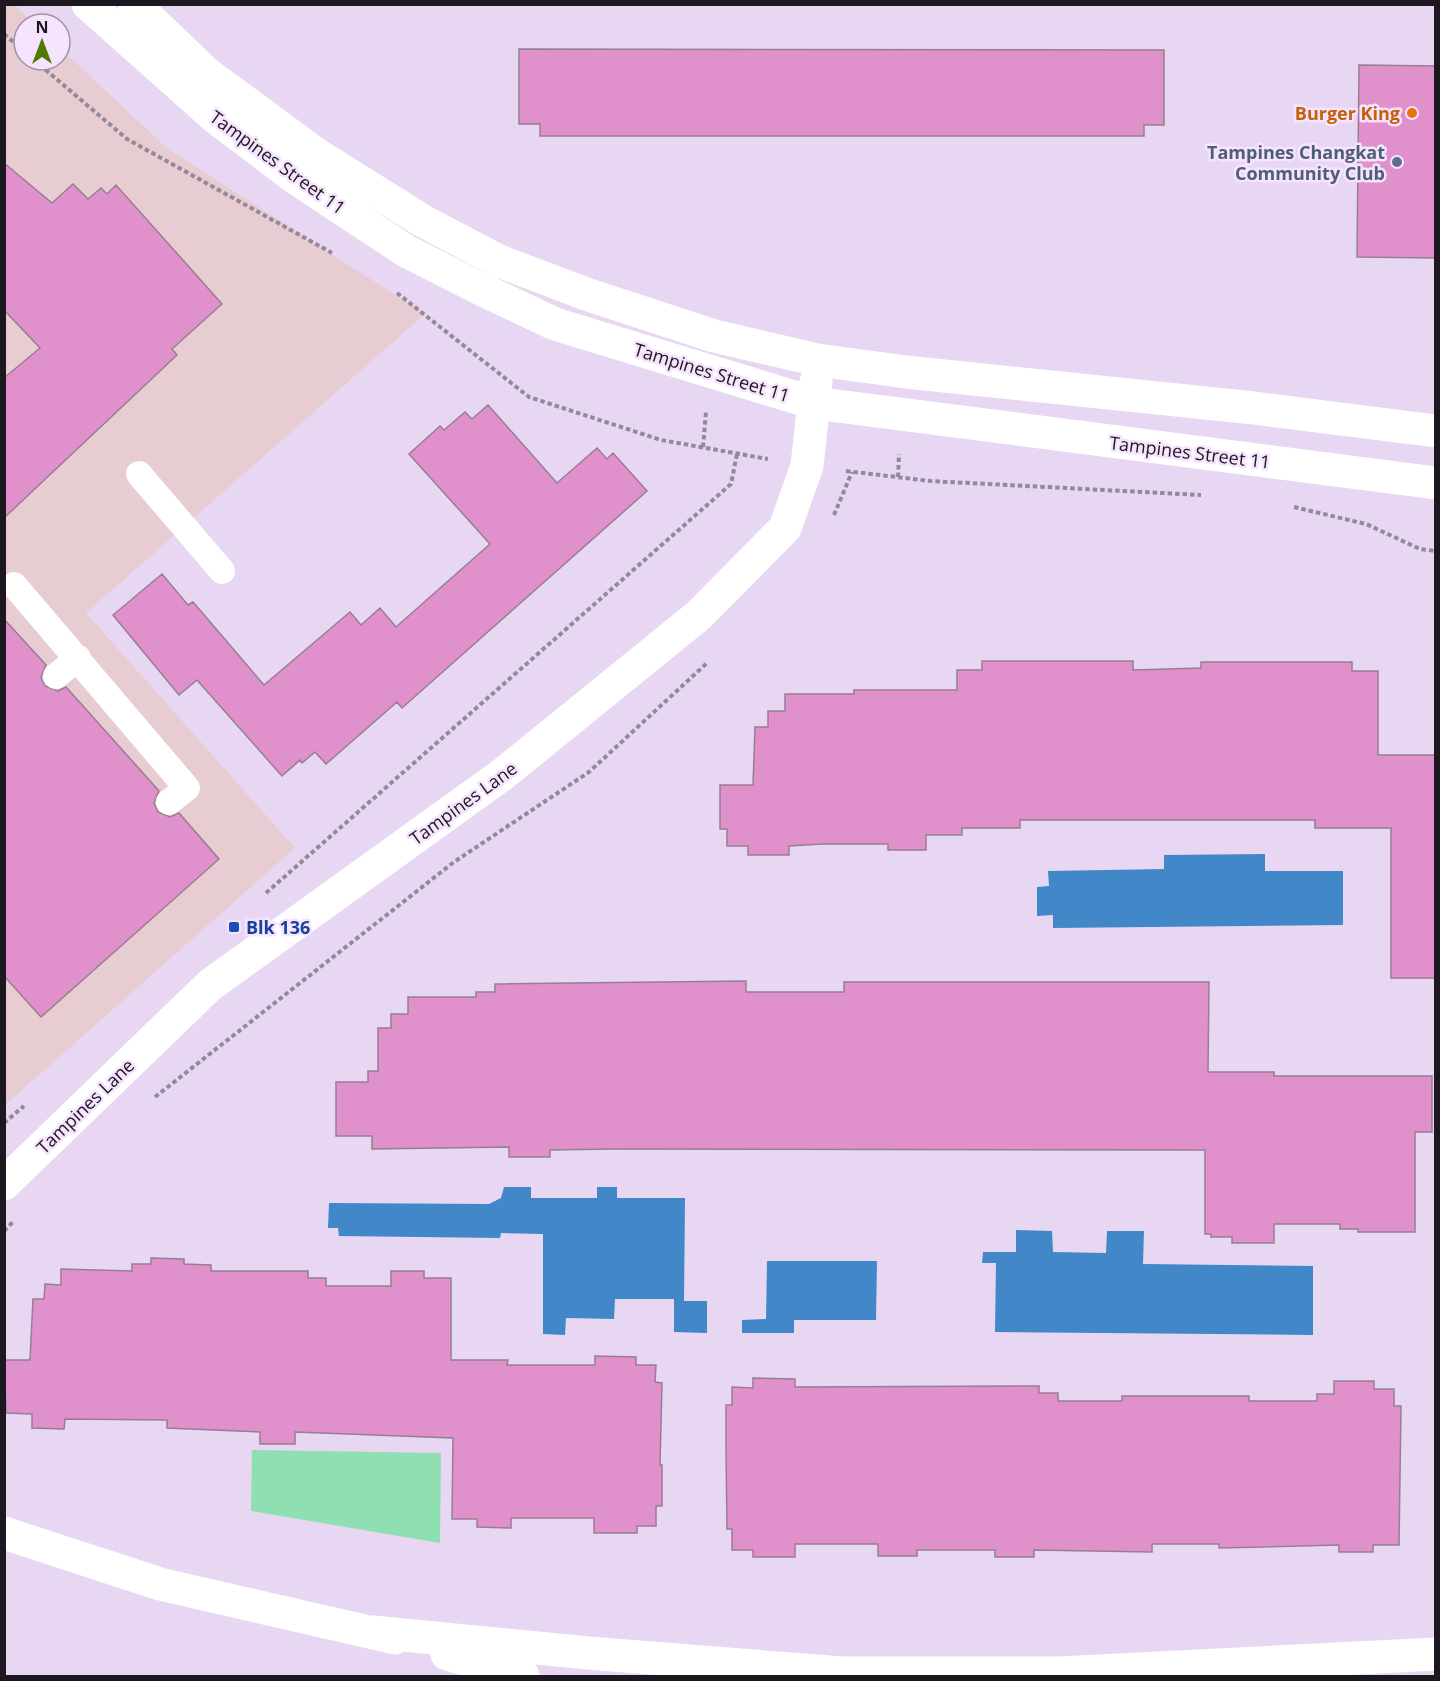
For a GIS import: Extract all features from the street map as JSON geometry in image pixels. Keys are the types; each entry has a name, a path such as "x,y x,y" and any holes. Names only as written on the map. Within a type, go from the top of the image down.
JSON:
{"main road":[{"name":"Tampines Street 11","path":"88,4 215,117 297,180 406,250 555,324 814,403 1436,483"},
{"name":"Tampines Street 11","path":"134,4 206,72 316,154 423,221 499,261 586,294 714,336 818,360 906,372 1254,408 1436,431"},
{"name":"Tampines Lane","path":"4,1184 210,985 503,774 699,615 785,528 807,466 818,360"},
{"path":"4,1533 160,1584 373,1632 523,1677"},
{"path":"373,1632 842,1674 1059,1674 1436,1654"}],"lane":[{"path":"139,474 222,572"},
{"path":"14,585 187,788 169,802"},
{"path":"56,676 78,658"}],"path":[{"path":"48,72 127,139 336,255"},
{"path":"265,894 731,484 737,454"},
{"path":"4,1123 31,1099"}],"shaded area":[{"path":"13,4 21,12 12,12 12,72 72,72 72,59 168,149 425,314 86,613 295,848 5,1105 4,5"}],"green space":[{"path":"252,1450 441,1453 440,1543 251,1511"}],"water":[{"path":"1265,854 1265,871 1343,871 1343,925 1053,928 1053,915 1037,916 1037,887 1049,886 1048,871 1164,869 1164,855"},
{"path":"504,1187 531,1187 531,1198 597,1198 597,1187 617,1187 617,1198 685,1198 684,1301 707,1301 707,1333 674,1332 674,1299 615,1299 614,1319 566,1318 565,1335 543,1334 543,1234 501,1233 500,1238 339,1236 338,1228 328,1228 329,1203 489,1204 501,1198"},
{"path":"1016,1230 1052,1231 1053,1252 1106,1253 1107,1231 1144,1231 1143,1264 1313,1266 1313,1335 995,1332 996,1263 982,1263 983,1252 1016,1252"},
{"path":"767,1261 877,1261 876,1320 794,1320 794,1333 742,1333 742,1320 766,1319"}],"building":[{"path":"519,49 1164,50 1164,125 1144,125 1144,136 540,136 540,124 519,124"},
{"name":"Tampines Changkat Community Club","path":"1359,65 1436,66 1436,258 1357,257"},
{"path":"4,163 52,203 73,184 88,199 101,188 107,194 116,185 222,304 172,349 177,355 4,518 4,378 40,348 4,310"},
{"path":"488,405 557,483 597,448 607,459 613,453 647,491 402,708 397,702 326,764 315,752 302,763 300,760 282,776 197,680 179,695 113,615 162,574 188,605 193,602 264,685 350,612 361,625 380,608 396,627 490,544 409,454 440,426 444,430 465,412 472,419"},
{"path":"4,619 46,665 41,678 45,686 58,691 66,687 159,791 154,803 158,812 170,817 179,813 219,859 41,1017 4,976"},
{"path":"982,661 1133,661 1133,670 1201,668 1201,662 1352,662 1352,671 1378,671 1378,755 1436,755 1436,978 1391,978 1391,828 1315,828 1315,820 1020,820 1020,828 962,828 962,835 926,835 926,850 888,850 888,844 823,844 789,846 789,855 748,855 748,846 727,846 727,829 720,829 720,785 753,785 755,727 768,727 768,711 785,711 785,694 854,694 854,690 957,690 957,670 982,670"},
{"path":"746,981 746,992 844,992 844,982 1209,982 1208,1072 1274,1072 1274,1076 1432,1076 1432,1132 1415,1132 1415,1232 1358,1232 1358,1229 1340,1229 1340,1224 1274,1224 1274,1243 1232,1243 1232,1237 1211,1237 1211,1234 1205,1234 1205,1150 612,1149 550,1150 550,1157 509,1157 509,1147 372,1149 372,1136 336,1136 336,1082 368,1082 368,1071 378,1071 378,1028 391,1028 391,1014 408,1014 408,997 476,997 476,992 495,992 495,984"},
{"path":"151,1258 184,1259 184,1264 211,1265 211,1271 308,1271 308,1278 326,1278 326,1286 391,1286 391,1271 424,1271 424,1278 451,1278 451,1360 508,1360 507,1365 595,1365 595,1356 636,1357 636,1365 656,1365 655,1382 662,1383 660,1465 662,1465 662,1506 656,1506 656,1526 637,1526 637,1533 594,1533 594,1518 511,1518 511,1528 477,1527 477,1519 452,1519 453,1438 295,1432 295,1444 260,1444 260,1432 167,1428 167,1420 65,1419 64,1429 32,1428 32,1414 6,1413 4,1360 30,1360 33,1299 44,1299 45,1284 61,1285 61,1269 132,1271 132,1264 151,1264"},
{"path":"753,1378 795,1379 795,1387 1039,1386 1039,1393 1058,1393 1058,1401 1122,1401 1122,1396 1249,1396 1249,1401 1317,1401 1317,1394 1334,1394 1334,1381 1374,1381 1374,1389 1394,1389 1394,1406 1401,1406 1399,1545 1373,1545 1373,1552 1339,1552 1339,1545 1219,1548 1219,1544 1152,1544 1152,1552 1034,1550 1034,1557 995,1557 995,1550 917,1550 917,1556 878,1556 878,1544 795,1544 795,1557 753,1557 753,1550 732,1550 732,1529 727,1529 726,1405 732,1405 732,1387 753,1388"}],"place":[{"name":"Burger King","path":"1412,113"},
{"name":"Tampines Changkat Community Club","path":"1397,162"},
{"name":"Blk 136","path":"234,927"}]}
